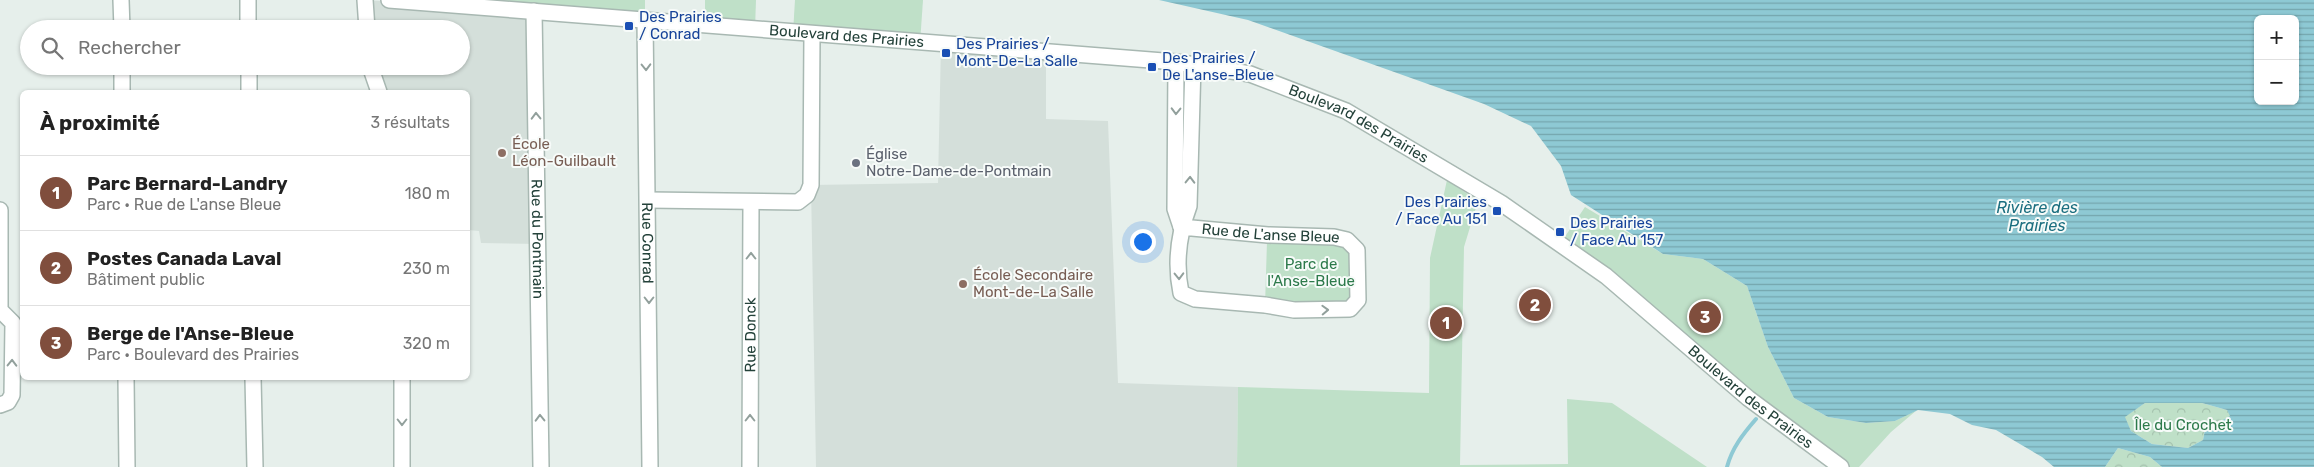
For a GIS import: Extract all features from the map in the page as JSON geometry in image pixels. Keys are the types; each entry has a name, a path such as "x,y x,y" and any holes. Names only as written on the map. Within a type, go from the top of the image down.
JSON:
{"street":[{"path":"121,0 122,20"},
{"path":"248,0 248,20"},
{"path":"365,0 366,20"},
{"name":"Boulevard des Prairies","path":"389,0 645,19 812,35 1176,62 1250,74 1346,111 1501,203 1606,276 1748,398 1841,467"},
{"name":"Rue du Pontmain","path":"534,11 541,467"},
{"name":"Rue Conrad","path":"645,19 650,467"},
{"path":"648,200 798,202 807,195 811,185 812,35"},
{"name":"Rue de L'anse Bleue","path":"1176,62 1175,209 1181,228"},
{"name":"Rue de L'anse Bleue","path":"1181,228 1268,235 1334,237 1347,240 1357,250 1358,300 1350,309 1294,310 1265,305 1195,299 1181,292 1178,279 1181,228 1189,206 1193,64"},
{"path":"122,75 122,90"},
{"path":"248,75 249,90"},
{"path":"373,75 378,90"},
{"name":"Rue Donck","path":"750,467 751,202"},
{"path":"0,210 0,310 13,323 12,395 8,402 0,406"},
{"path":"126,380 127,467"},
{"path":"253,380 255,467"},
{"path":"402,380 402,467"}],"shaded area":[{"name":"École Léon-Guilbault","path":"365,0 534,11 538,244 481,243 479,231 470,230 470,90 378,90 373,75 470,75 470,20 366,20"},
{"name":"École Secondaire Mont-de-La Salle","path":"941,44 1046,53 1046,119 1108,121 1118,383 1238,387 1237,467 816,467 811,185 938,183"}],"green space":[{"path":"488,0 645,0 645,19 488,7"},
{"path":"705,0 756,0 755,29 705,24"},
{"path":"795,0 923,0 920,43 793,33"},
{"path":"1447,180 1478,201 1464,247 1460,465 1568,464 1567,399 1612,403 1707,467 1237,467 1238,387 1429,393 1430,258"},
{"path":"1585,207 1663,254 1703,259 1747,286 1768,347 1794,398 1828,417 1866,423 1895,421 1917,410 1891,432 1859,467 1841,467 1560,244"},
{"name":"Parc de l'Anse-Bleue","path":"1334,237 1357,250 1350,309 1265,305 1267,241"},
{"name":"Île du Crochet","path":"2145,403 2202,403 2227,410 2231,416 2205,430 2203,440 2188,448 2152,444 2131,431 2124,417"},
{"path":"2118,448 2150,457 2162,467 2105,467"}],"water":[{"name":"Rivière des Prairies","path":"1159,0 2314,0 2314,467 2162,467 2150,457 2118,448 2105,467 2054,467 2042,457 1996,430 1972,425 1950,414 1918,410 1895,421 1866,423 1828,417 1794,398 1768,347 1747,286 1703,259 1663,254 1571,195 1561,166 1531,126 1484,104 1248,20","holes":["2145,403 2202,403 2227,410 2230,416 2205,430 2203,440 2188,448 2152,444 2131,431 2125,417"]}],"waterway":[{"path":"1727,467 1738,441 1756,419"}],"place":[{"name":"Des Prairies / Conrad","path":"629,26"},
{"name":"Des Prairies / Mont-De-La Salle","path":"946,53"},
{"name":"Des Prairies / De L'anse-Bleue","path":"1152,67"},
{"name":"École Léon-Guilbault","path":"502,153"},
{"name":"Église Notre-Dame-de-Pontmain","path":"856,163"},
{"name":"Des Prairies / Face Au 151","path":"1497,211"},
{"name":"Des Prairies / Face Au 157","path":"1560,232"},
{"name":"École Secondaire Mont-de-La Salle","path":"963,284"},
{"name":"Postes Canada Laval","path":"1535,305"},
{"name":"Berge de l'Anse-Bleue","path":"1705,317"},
{"name":"Parc Bernard-Landry","path":"1446,323"}]}
